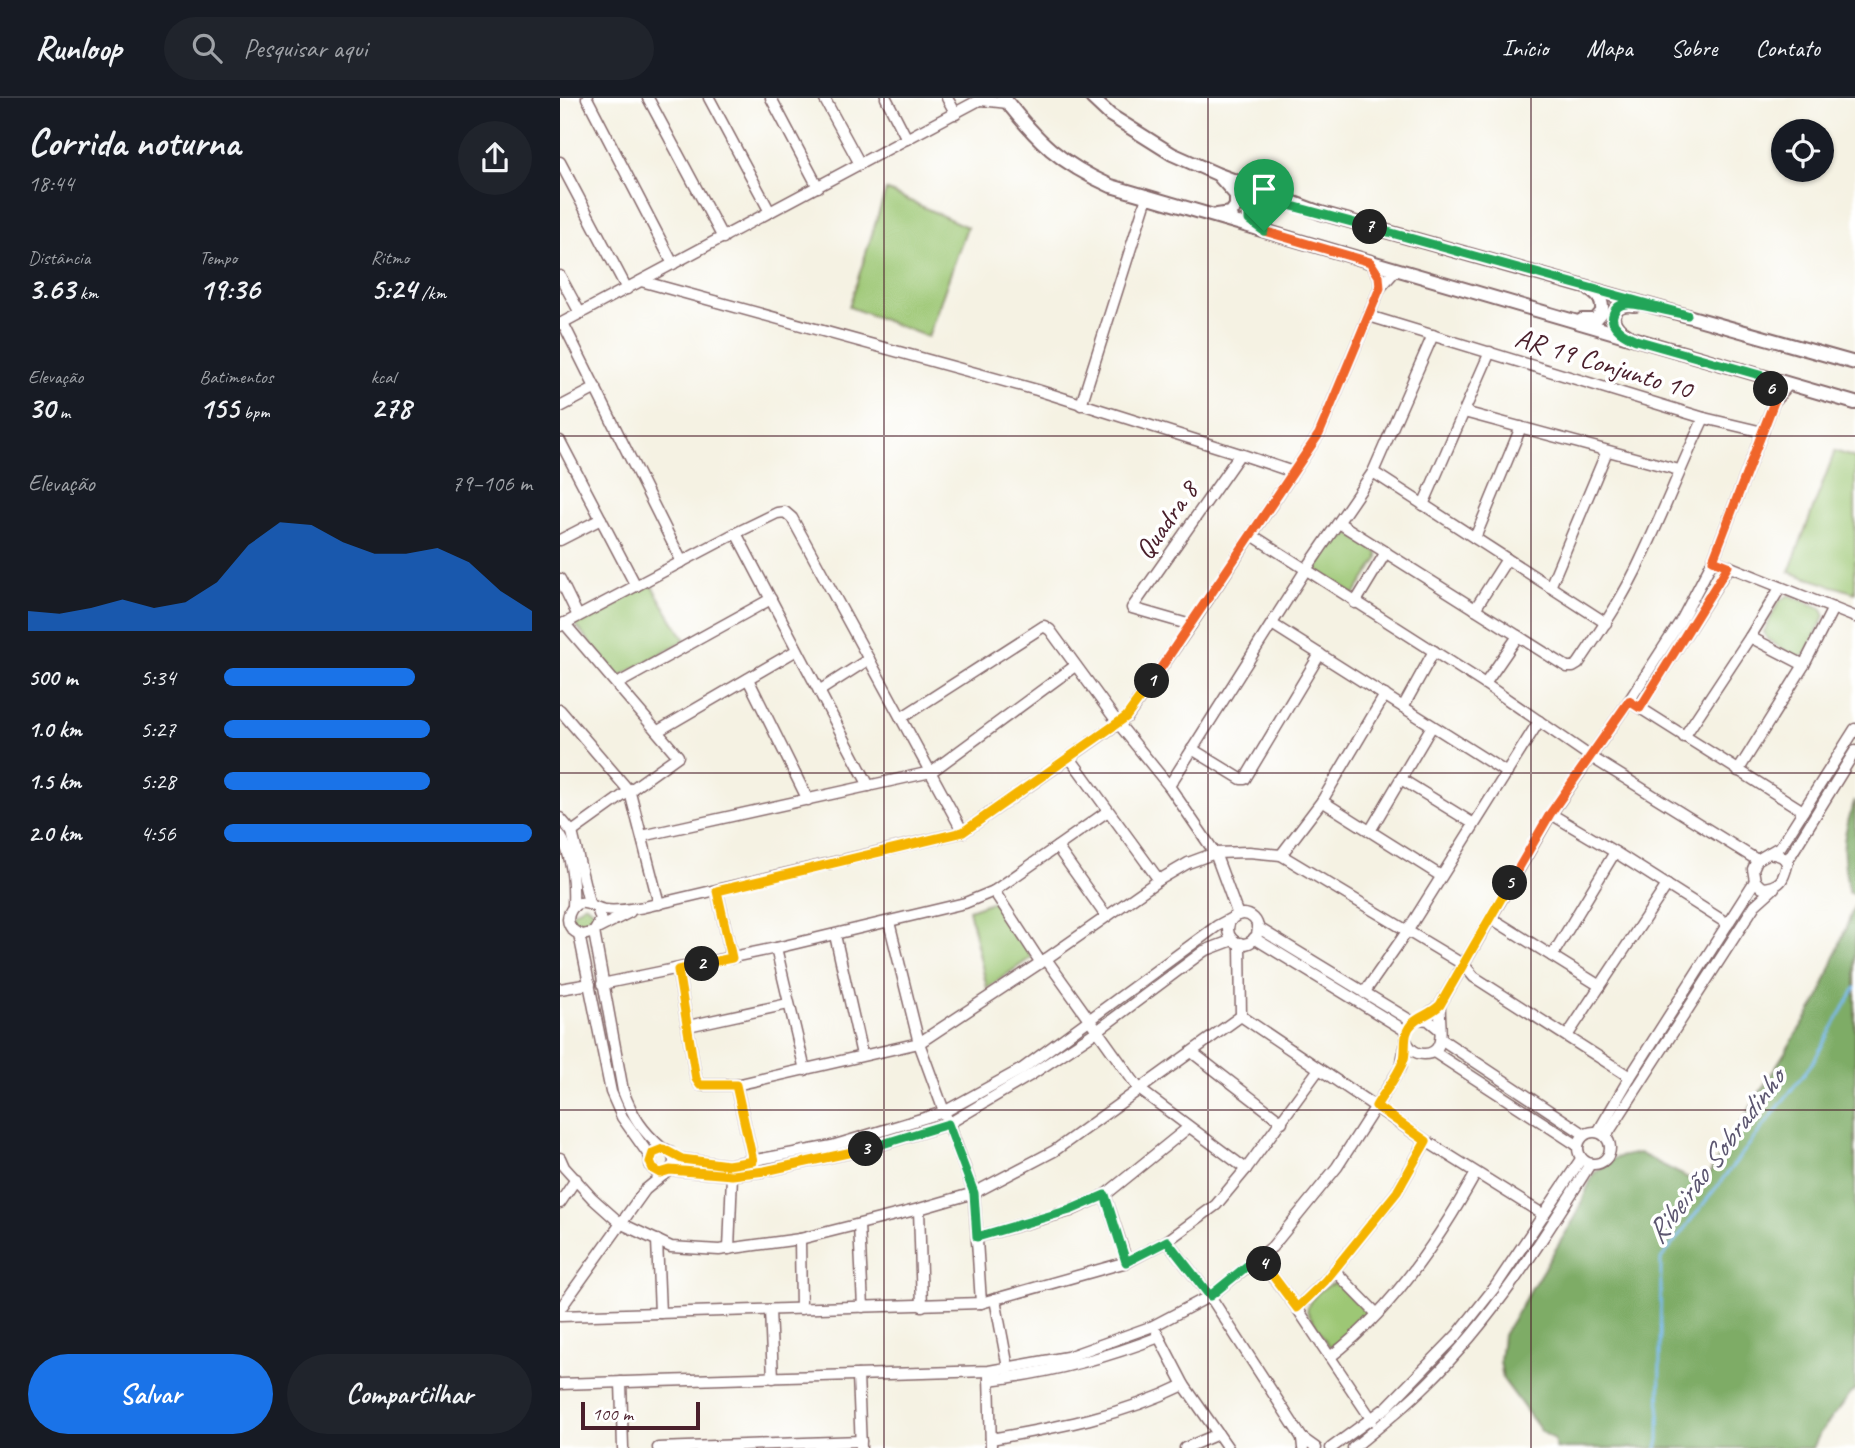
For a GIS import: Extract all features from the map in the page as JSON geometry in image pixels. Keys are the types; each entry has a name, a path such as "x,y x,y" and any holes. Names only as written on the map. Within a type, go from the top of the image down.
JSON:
{"main road":[{"path":"1092,98 1110,115 1172,154 1321,213"},
{"path":"1006,100 1056,155 1079,171 1111,186 1855,404"},
{"path":"1210,215 1231,214 1237,206 1236,195 1217,174"},
{"path":"1264,231 1249,220 1249,208 1256,199 1321,213 1855,363"},
{"path":"1527,308 1585,321 1595,320 1602,312 1603,304 1598,296 1587,288"},
{"path":"1636,340 1618,330 1612,322 1616,309 1626,304 1687,315"}],"street":[{"path":"587,98 673,264"},
{"path":"648,98 723,237"},
{"path":"709,98 770,212"},
{"path":"771,98 818,187"},
{"path":"824,98 860,164"},
{"path":"886,98 907,139"},
{"path":"947,98 956,114"},
{"path":"682,562 596,388 561,324 982,99 1006,100"},
{"path":"560,162 627,289"},
{"path":"1081,405 1147,197"},
{"path":"1370,262 1379,276 1380,288"},
{"path":"560,928 578,933 596,930 615,918 644,908 963,832 1126,717 1319,434 1380,288 1396,270"},
{"path":"560,276 580,313"},
{"path":"640,281 1037,390 1293,472"},
{"name":"AR 19 Conjunto 10","path":"1369,316 1704,418 1763,432"},
{"path":"1169,786 1305,571 1373,472 1433,335"},
{"path":"1423,505 1490,352"},
{"path":"1763,376 1771,387 1774,402"},
{"path":"989,1376 1008,1368 1067,1357 1153,1326 1210,1296 1272,1247 1337,1167 1401,1067 1412,1028 1440,1005 1550,814 1629,701 1682,618 1713,560 1774,402 1789,384"},
{"path":"560,407 596,388"},
{"path":"1464,412 1679,470"},
{"path":"1339,523 1567,667 1573,667 1578,664 1606,623 1642,558 1704,418"},
{"path":"1475,538 1521,427"},
{"path":"560,441 636,586"},
{"path":"1550,587 1607,451"},
{"name":"Quadra 8","path":"1191,625 1132,608 1240,454"},
{"path":"1373,472 1606,623"},
{"path":"572,832 678,756 562,624 736,533 776,513 785,512 792,517 963,832"},
{"path":"560,540 601,519"},
{"path":"736,533 869,786"},
{"path":"1252,535 1485,684 1591,757 1757,860"},
{"path":"1355,603 1385,552"},
{"path":"1475,609 1507,559"},
{"path":"1713,560 1855,617"},
{"path":"1640,708 1728,566"},
{"path":"560,579 578,616"},
{"path":"1684,737 1751,637 1780,588"},
{"path":"617,684 771,599"},
{"path":"1738,771 1804,665 1833,608"},
{"path":"1272,624 1507,773"},
{"path":"901,718 1044,626 1050,630 1075,667 1169,786 1215,853 1235,916 1228,929 1237,942 1241,1016"},
{"path":"1485,684 1518,636"},
{"path":"1751,637 1804,665"},
{"path":"658,731 797,650"},
{"path":"1403,707 1434,651"},
{"path":"1192,749 1245,779 1320,654"},
{"path":"819,691 869,659"},
{"path":"642,836 931,772 1075,667"},
{"path":"748,679 808,800"},
{"path":"1281,855 1322,801 1385,695"},
{"path":"1629,701 1804,811"},
{"path":"560,710 630,792 659,904"},
{"path":"1364,993 1408,930 1539,721"},
{"path":"1370,831 1432,726"},
{"path":"1602,1134 1630,1077 1755,881 1754,869 1757,860 1781,846 1855,729"},
{"path":"1602,1134 1755,905 1785,875 1789,858 1855,751"},
{"path":"1070,758 1159,880"},
{"path":"1401,779 1474,824"},
{"path":"1322,801 1441,876"},
{"path":"602,984 732,958 965,903 994,891 1108,811"},
{"path":"1550,814 1728,924"},
{"path":"560,818 572,832 593,905 601,920 596,930 602,984 623,1091 631,1112 644,1133 668,1152 682,1159 728,1165 753,1161 832,1146 944,1112 1022,1069 1217,926 1235,916 1248,915 1257,927 1364,993 1412,1028"},
{"path":"560,835 566,845 564,855 573,891 569,923 578,933 611,1092 622,1117 656,1171 732,1175 765,1171 867,1149 948,1124 1029,1076 1097,1031 1204,951 1237,942 1245,943 1254,938 1257,927"},
{"path":"1057,847 1106,915"},
{"path":"1552,956 1615,852"},
{"path":"678,970 696,1079 700,1085 736,1085 919,1043 1043,961 1106,915 1188,863 1215,853 1281,855 1464,965 1474,976 1630,1077"},
{"path":"1769,853 1780,855 1787,864"},
{"path":"1755,881 1762,888 1774,888"},
{"path":"1567,1036 1667,885"},
{"path":"717,891 732,958"},
{"path":"994,891 1139,1089 1246,1169"},
{"path":"560,920 580,903 612,910 644,908"},
{"path":"1490,918 1600,986"},
{"path":"889,922 919,1043 974,1193 981,1303"},
{"path":"835,935 862,1055"},
{"path":"1254,938 1412,1028 1435,1023 1440,1034 1584,1134 1602,1134"},
{"path":"776,948 805,1070"},
{"path":"560,989 590,984"},
{"path":"688,1026 788,1004"},
{"path":"1434,1052 1440,1034 1440,1005"},
{"path":"560,1158 576,1179 620,1223 671,1247 719,1250 800,1239 974,1193 1054,1151 1241,1016"},
{"path":"1241,1016 1426,1141 1544,1215"},
{"path":"1412,1028 1412,1051 1422,1055"},
{"path":"1401,1067 1422,1055 1434,1052 1577,1145 1586,1162"},
{"path":"1193,1053 1282,1122"},
{"path":"560,1316 981,1303 1126,1262 1167,1241 1216,1205 1282,1122 1319,1069"},
{"path":"736,1085 753,1161"},
{"path":"977,1237 1070,1210 1105,1195 1189,1127"},
{"path":"1577,1145 1584,1134"},
{"path":"1586,1162 1601,1163 1608,1156 1611,1146 1602,1134"},
{"path":"1297,1308 1334,1270 1397,1192 1426,1141"},
{"path":"645,1190 653,1153 668,1152"},
{"path":"560,1309 645,1190 669,1171 674,1163 668,1152"},
{"path":"1331,1448 1387,1407 1458,1334 1586,1162"},
{"path":"1353,1448 1428,1384 1483,1320 1521,1271 1586,1162"},
{"path":"1330,1357 1346,1345 1400,1288 1457,1207 1476,1173"},
{"path":"729,1249 732,1175"},
{"path":"560,1203 576,1179"},
{"path":"1105,1195 1126,1262"},
{"path":"919,1209 922,1306"},
{"path":"859,1225 863,1307"},
{"path":"800,1239 801,1309"},
{"path":"657,1240 660,1313"},
{"path":"1167,1241 1210,1296 1302,1443 1316,1448"},
{"path":"1258,1257 1297,1308 1372,1420"},
{"path":"1334,1270 1376,1313"},
{"path":"995,1299 1008,1368"},
{"path":"770,1310 773,1378"},
{"path":"1153,1326 1184,1385 1228,1448"},
{"path":"560,1384 858,1375 1034,1374 1083,1363 1159,1337"},
{"path":"658,1448 861,1444 858,1375"},
{"path":"989,1376 991,1443 1113,1414 1150,1402 1184,1385"},
{"path":"621,1382 623,1448"},
{"path":"1185,1448 1218,1434"}],"green space":[{"path":"886,190 967,227 928,337 849,307"},
{"path":"1835,451 1855,458 1855,593 1789,572"},
{"path":"1346,531 1378,553 1378,559 1354,595 1313,568 1337,532"},
{"path":"650,583 685,640 619,677 574,623"},
{"path":"1789,595 1821,608 1825,616 1805,655 1797,658 1767,639 1764,632 1779,601"},
{"path":"1855,800 1855,895 1849,892 1844,856 1847,825"},
{"path":"997,900 1032,957 987,988 969,910"},
{"path":"585,904 597,914 593,927 584,931 574,926 572,913"},
{"path":"1855,904 1855,1389 1820,1433 1813,1448 1556,1448 1554,1439 1542,1432 1503,1379 1500,1361 1503,1335 1576,1216 1593,1174 1615,1158 1639,1153 1702,1185 1819,998"},
{"path":"1336,1283 1366,1308 1366,1313 1359,1326 1347,1338 1329,1346 1307,1311 1317,1293"}],"waterway":[{"name":"Ribeirão Sobradinho","path":"1657,1448 1661,1259 1813,1062 1855,988"}],"route":[{"path":"1256,199 1321,213 1687,315 1626,304 1616,309 1612,322 1618,330 1636,340 1763,376 1771,387 1774,402 1713,560 1728,566 1640,708 1629,701 1550,814 1440,1005 1429,1015 1413,1022 1406,1031 1406,1049 1401,1067 1376,1106 1426,1141 1397,1192 1325,1281 1297,1308 1258,1257 1210,1296 1167,1241 1126,1262 1105,1195 1070,1210 977,1237 974,1193 948,1124 867,1149 765,1171 732,1175 656,1171 651,1166 651,1158 653,1153 663,1149 682,1159 728,1165 753,1161 736,1085 708,1087 700,1085 696,1079 678,970 732,958 717,891 963,832 1126,717 1319,434 1380,288 1379,276 1370,262 1264,231 1249,220 1249,208 1256,199"}]}
